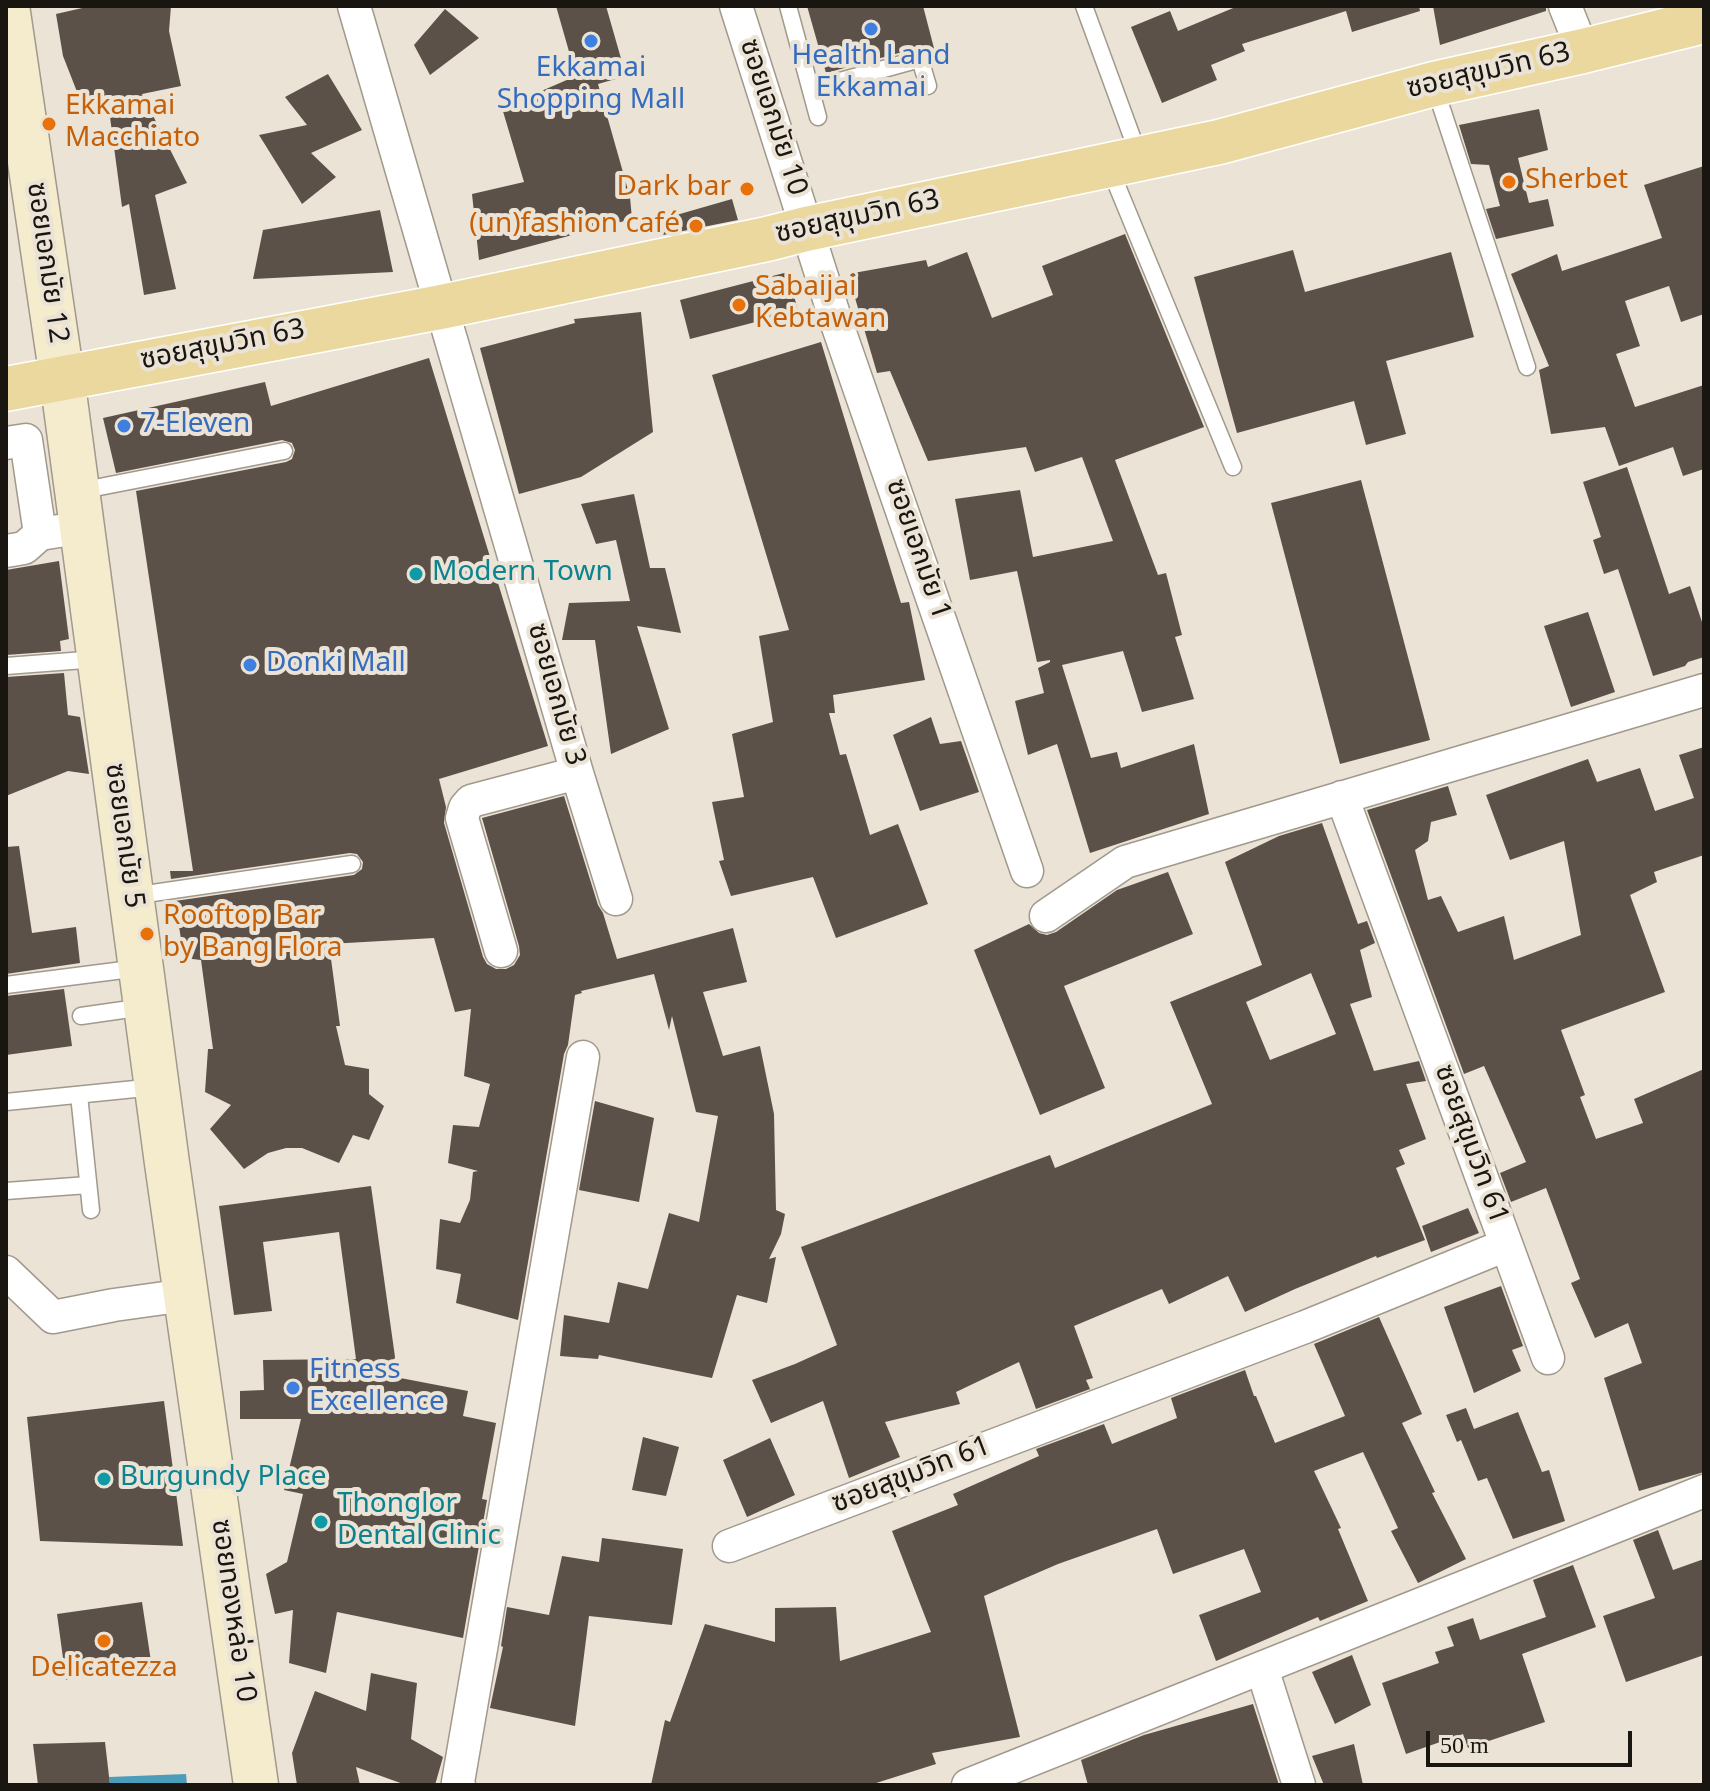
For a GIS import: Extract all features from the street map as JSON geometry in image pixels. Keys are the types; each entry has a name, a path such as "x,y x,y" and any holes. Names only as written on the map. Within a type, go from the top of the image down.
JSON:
{"main road":[{"name":"ซอยสุขุมวิท 63","path":"6,389 441,307 1219,142 1434,84 1583,51 1677,24"}],"street":[{"name":"ซอยเอกมัย 12","path":"7,6 24,165 62,378"},
{"name":"ซอยเอกมัย 3","path":"354,6 616,899"},
{"name":"ซอยเอกมัย 10","path":"736,6 806,229"},
{"path":"1565,6 1583,51"},
{"name":"ซอยเอกมัย 1","path":"806,229 1027,871"},
{"name":"ซอยเอกมัย 5","path":"62,378 66,517 99,659 186,1295"},
{"path":"6,443 26,440 66,517 24,548 6,551"},
{"path":"1046,916 1125,862 1704,690"},
{"path":"501,951 462,818 465,808 471,801 577,773"},
{"name":"ซอยสุขุมวิท 61","path":"729,1546 1305,1327 1506,1245 1342,797"},
{"path":"459,1785 583,1057"},
{"path":"1506,1245 1548,1358"},
{"path":"6,1272 53,1317 186,1295"},
{"name":"ซอยทองหล่อ 10","path":"186,1295 256,1785"},
{"path":"968,1785 1704,1491"},
{"path":"1262,1668 1299,1785"}],"lane":[{"path":"788,6 818,117"},
{"path":"1084,6 1124,161 1233,467"},
{"path":"811,89 920,59 928,86"},
{"path":"1434,84 1527,367"},
{"path":"66,517 284,451"},
{"path":"6,666 99,659"},
{"path":"130,896 352,864"},
{"path":"6,985 143,987"},
{"path":"81,1016 143,987"},
{"path":"6,1102 157,1087"},
{"path":"79,1095 91,1210"},
{"path":"6,1191 88,1185"}],"water":[{"path":"186,1774 187,1785 110,1785 109,1777"}],"building":[{"path":"91,6 171,6 169,31 181,86 142,94 187,183 155,195 176,289 144,295 129,204 122,207 108,102 83,107 63,56 56,14"},
{"path":"556,6 606,6 626,76 598,84 630,197 632,219 479,260 472,194 524,182 502,108 576,76"},
{"name":"Health Land Ekkamai","path":"807,6 923,6 935,52 929,54 917,48 826,73"},
{"path":"1238,6 1419,6 1420,11 1352,32 1346,11 1242,44 1245,51 1211,65 1217,80 1162,103 1131,27 1170,11 1178,31"},
{"path":"1433,6 1546,6 1546,11 1440,45"},
{"path":"445,9 479,38 430,75 414,45"},
{"path":"328,74 362,130 311,153 336,177 302,204 259,135 307,125 285,97"},
{"name":"Sherbet","path":"1539,109 1548,150 1518,158 1529,203 1548,199 1554,226 1496,239 1486,209 1500,206 1489,165 1471,164 1459,125"},
{"path":"1704,166 1704,314 1681,322 1669,286 1625,301 1640,346 1616,354 1635,407 1704,385 1704,469 1683,476 1673,447 1619,466 1605,427 1551,434 1539,370 1549,366 1511,274 1557,254 1562,271 1662,238 1644,185"},
{"path":"732,199 738,220 663,235 659,220"},
{"path":"380,210 393,272 253,279 263,230"},
{"path":"1125,234 1204,427 1115,460 1158,575 1166,573 1182,635 1175,637 1194,699 1142,712 1123,651 1062,665 1091,758 1117,752 1121,768 1194,744 1209,814 1090,853 1057,744 1028,755 1015,701 1044,693 1038,668 1050,660 1037,662 1017,571 970,580 955,499 1020,490 1033,557 1113,541 1082,457 1035,472 1026,447 928,461 890,371 877,373 848,274 926,260 928,267 967,252 992,318 1053,295 1042,266"},
{"path":"1293,250 1305,292 1451,252 1474,337 1386,361 1406,434 1366,445 1354,401 1237,433 1194,277"},
{"name":"Sabaijai Kebtawan","path":"788,272 798,311 690,339 680,300"},
{"path":"641,312 653,432 581,477 519,494 480,348 575,323 574,319"},
{"path":"821,342 901,603 909,602 925,680 833,695 835,713 829,713 840,755 846,754 870,835 898,824 928,904 836,938 813,877 731,896 719,861 724,860 712,802 744,797 732,734 773,722 759,636 789,630 712,375"},
{"path":"429,358 548,746 439,779 446,807 444,823 483,957 487,964 496,969 506,969 514,965 520,955 482,818 564,796 617,959 733,928 747,982 703,992 723,1056 760,1046 774,1114 776,1210 785,1214 781,1234 769,1259 776,1257 767,1303 737,1295 712,1378 599,1355 598,1359 560,1356 564,1315 609,1323 618,1282 648,1289 669,1213 699,1222 718,1116 696,1112 672,1016 669,1030 654,974 575,995 518,1320 456,1303 461,1274 436,1269 440,1219 460,1223 470,1200 473,1172 478,1171 448,1163 453,1125 479,1127 490,1084 464,1076 471,1009 455,1012 434,938 329,944 340,1026 336,1026 345,1065 369,1069 369,1094 384,1106 369,1140 353,1135 339,1163 302,1148 286,1148 268,1153 244,1169 210,1129 231,1105 205,1092 208,1049 213,1049 201,960 184,958 175,901 354,875 362,869 363,862 357,854 350,853 171,879 170,871 193,871 136,491 286,462 292,459 295,450 292,443 282,440 116,473 103,418 265,382 271,406"},
{"path":"1627,467 1669,594 1690,586 1704,628 1704,657 1653,676 1618,569 1604,574 1593,540 1601,537 1583,482"},
{"path":"1361,480 1430,740 1340,764 1271,503"},
{"path":"634,494 650,568 665,568 681,633 637,626 669,729 611,754 595,640 562,640 569,603 630,601 616,540 596,544 581,504"},
{"path":"59,561 69,639 60,641 61,651 6,655 6,570"},
{"path":"1588,612 1615,692 1571,707 1544,626"},
{"path":"64,673 68,715 80,717 89,774 68,771 6,796 6,677"},
{"path":"931,717 940,744 961,741 979,792 920,811 893,735"},
{"path":"1704,747 1704,855 1654,872 1657,882 1630,895 1665,992 1561,1030 1585,1095 1580,1097 1596,1139 1643,1123 1634,1099 1704,1069 1704,1472 1639,1491 1604,1378 1642,1363 1628,1323 1595,1338 1571,1283 1580,1279 1546,1188 1511,1202 1500,1173 1526,1162 1484,1066 1464,1074 1367,810 1448,786 1457,815 1431,822 1428,841 1415,850 1428,900 1441,896 1458,932 1504,916 1514,960 1581,935 1564,841 1510,860 1486,795 1588,759 1597,782 1640,768 1655,811 1694,798 1679,755"},
{"path":"1322,823 1358,924 1367,921 1375,943 1360,950 1372,997 1350,1004 1374,1071 1419,1061 1426,1081 1406,1084 1426,1139 1399,1150 1405,1164 1396,1168 1425,1240 1376,1256 1245,1312 1228,1276 1169,1304 1162,1289 1074,1326 1093,1378 1086,1380 1090,1389 1036,1409 1019,1362 956,1392 960,1404 885,1422 900,1457 849,1478 823,1401 771,1423 752,1380 837,1345 801,1247 1050,1155 1055,1168 1212,1104 1170,1002 1262,965 1225,862 1279,836","holes":["1311,973 1336,1034 1270,1060 1246,1002"]},
{"path":"19,846 32,933 76,927 80,963 6,974 6,847"},
{"path":"1168,872 1193,934 1064,986 1105,1088 1040,1115 974,950 1029,924 1039,933 1047,935 1056,932 1117,890"},
{"path":"64,989 72,1046 6,1055 6,996"},
{"path":"595,1101 654,1118 639,1202 579,1190"},
{"path":"371,1186 395,1357 390,1376 468,1391 463,1416 496,1423 482,1499 487,1500 463,1638 337,1612 326,1673 289,1663 293,1610 275,1614 266,1574 287,1562 303,1494 284,1490 301,1419 240,1419 240,1391 264,1390 263,1360 356,1359 339,1232 263,1242 272,1311 234,1315 219,1206"},
{"path":"1468,1208 1479,1233 1431,1252 1422,1226"},
{"path":"1501,1286 1523,1346 1512,1350 1521,1371 1474,1393 1444,1307"},
{"path":"1379,1317 1422,1414 1402,1423 1435,1492 1432,1493 1466,1559 1418,1583 1391,1531 1398,1528 1363,1452 1314,1471 1341,1528 1338,1529 1368,1601 1320,1621 1318,1617 1216,1661 1199,1615 1261,1592 1244,1549 1173,1574 1157,1529 1058,1564 984,1596 1020,1737 932,1753 936,1764 870,1785 651,1785 665,1720 670,1722 705,1624 775,1642 775,1608 836,1607 840,1661 931,1632 892,1531 958,1505 953,1494 1039,1456 1036,1449 1104,1424 1112,1444 1177,1418 1171,1398 1245,1370 1275,1443 1345,1416 1314,1344"},
{"name":"Burgundy Place","path":"164,1401 183,1546 40,1541 27,1417"},
{"path":"1466,1408 1474,1429 1518,1412 1542,1472 1549,1470 1565,1521 1513,1539 1487,1478 1478,1481 1461,1440 1457,1442 1446,1415"},
{"path":"643,1437 679,1447 666,1496 632,1490"},
{"path":"770,1438 795,1495 747,1517 723,1460"},
{"path":"1658,1530 1673,1570 1704,1559 1704,1655 1626,1682 1603,1616 1655,1598 1633,1540"},
{"path":"602,1538 683,1549 672,1625 589,1616 575,1726 490,1708 503,1647 507,1607 549,1615 562,1556 599,1562"},
{"path":"1573,1565 1596,1627 1522,1654 1545,1722 1468,1748 1463,1734 1406,1754 1382,1683 1439,1663 1435,1652 1454,1646 1447,1627 1473,1618 1480,1640 1546,1617 1533,1580"},
{"name":"Delicatezza","path":"142,1602 152,1668 66,1680 57,1614"},
{"path":"1352,1655 1371,1705 1335,1724 1312,1672"},
{"path":"371,1673 417,1683 411,1739 443,1757 435,1785 406,1785 356,1767 360,1785 297,1785 292,1753 315,1691 366,1711"},
{"path":"1253,1704 1279,1785 1088,1785 1081,1760 1144,1735"},
{"path":"105,1742 110,1785 38,1785 33,1744"},
{"path":"1354,1744 1363,1785 1324,1785 1312,1756"}],"place":[{"name":"Health Land Ekkamai","path":"871,29"},
{"name":"Ekkamai Shopping Mall","path":"591,41"},
{"name":"Ekkamai Macchiato","path":"49,124"},
{"name":"Sherbet","path":"1509,182"},
{"name":"Dark bar","path":"747,189"},
{"name":"(un)fashion café","path":"696,226"},
{"name":"Sabaijai Kebtawan","path":"739,305"},
{"name":"7-Eleven","path":"124,426"},
{"name":"Modern Town","path":"416,574"},
{"name":"Donki Mall","path":"250,665"},
{"name":"Rooftop Bar by Bang Flora","path":"147,934"},
{"name":"Fitness Excellence","path":"293,1388"},
{"name":"Burgundy Place","path":"104,1479"},
{"name":"Thonglor Dental Clinic","path":"321,1522"},
{"name":"Delicatezza","path":"104,1641"}]}
